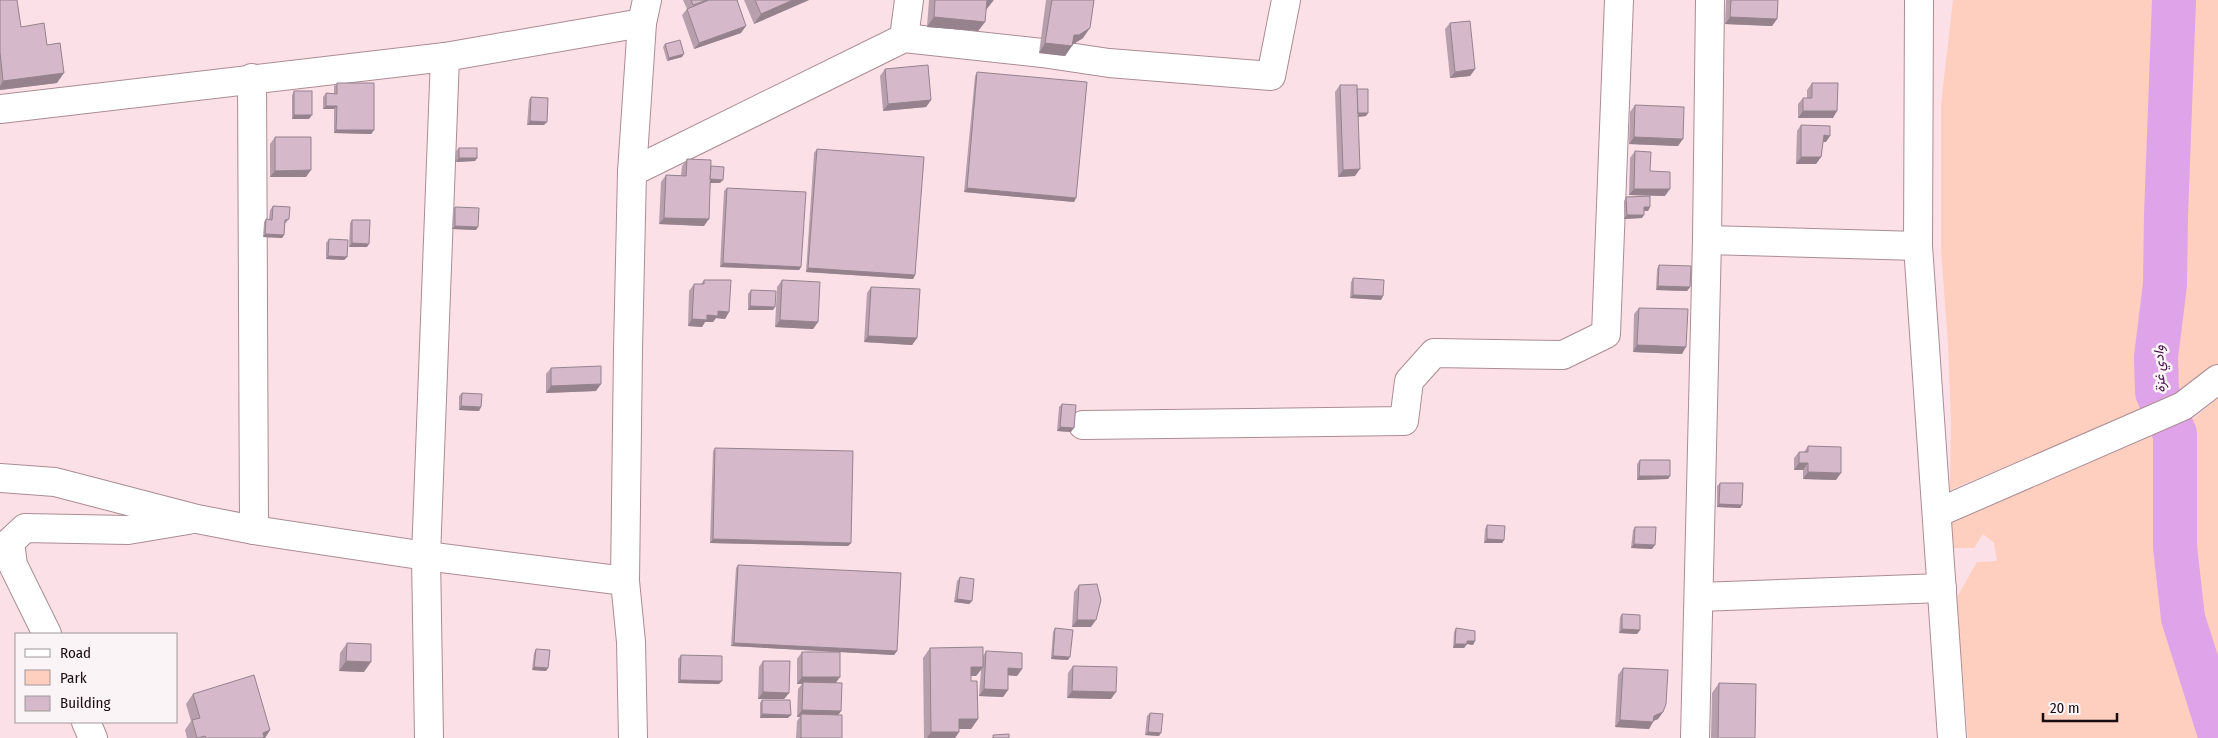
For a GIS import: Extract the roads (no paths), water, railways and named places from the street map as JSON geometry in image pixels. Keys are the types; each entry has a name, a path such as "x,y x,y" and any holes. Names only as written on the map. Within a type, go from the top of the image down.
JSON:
{"street":[{"path":"904,38 910,0"},
{"path":"632,172 904,38 1042,53 1109,63 1271,76 1286,0"},
{"path":"1083,425 1404,421 1409,381 1434,353 1563,355 1606,334 1619,0"},
{"path":"1696,738 1707,240 1710,0"},
{"path":"1919,0 1918,246 1952,738"},
{"path":"0,109 252,78 445,57 644,11 632,172 626,581 631,642 633,738"},
{"path":"429,738 426,556 445,57"},
{"path":"252,78 254,530"},
{"path":"1707,240 1918,246"},
{"path":"1937,513 2183,406 2218,379"},
{"path":"0,478 55,482 197,519 254,530 426,556 626,581"},
{"path":"46,633 13,565 10,542 25,528 128,530 197,519"},
{"path":"1698,597 1942,588"},
{"path":"86,723 93,738"}],"waterway":[{"name":"وادي غزة","path":"2174,0 2165,284 2156,357 2157,392 2175,434 2175,547 2183,618 2218,729"},
{"path":"2202,738 2218,731"}]}
